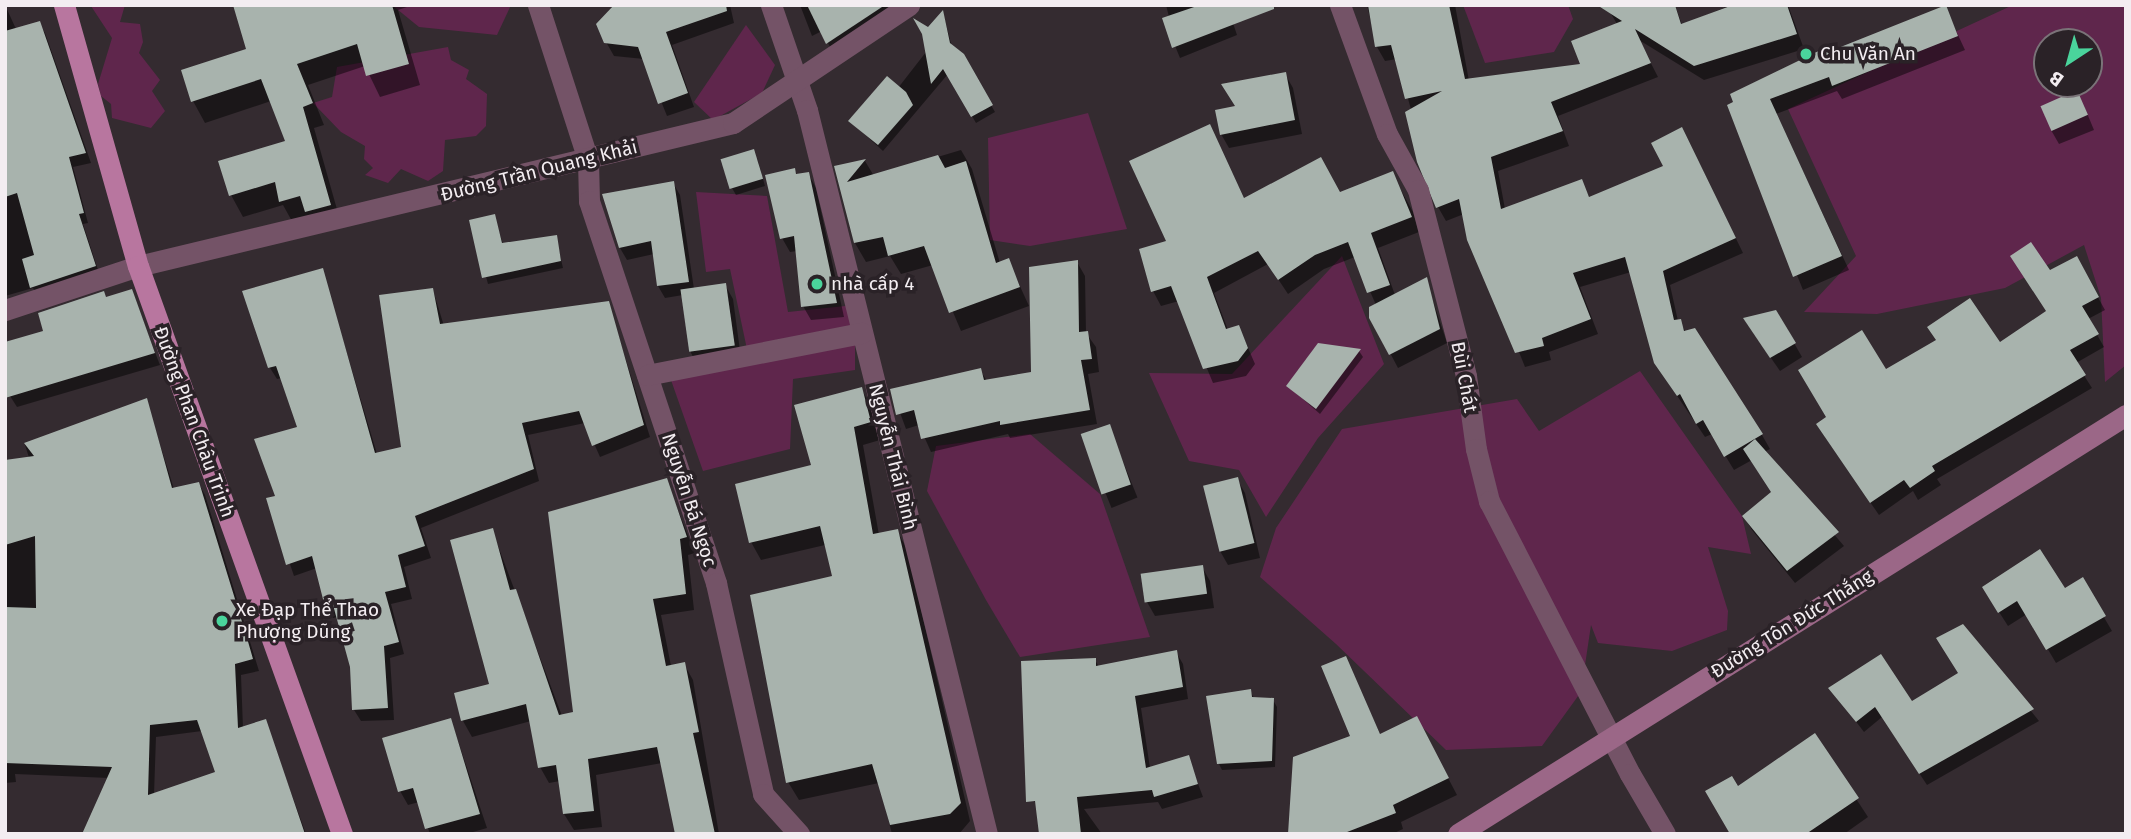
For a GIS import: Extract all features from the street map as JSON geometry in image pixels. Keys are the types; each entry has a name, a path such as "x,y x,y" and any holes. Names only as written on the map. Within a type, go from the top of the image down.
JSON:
{"main road":[{"name":"Đường Phan Châu Trinh","path":"64,5 138,266 342,834"}],"street":[{"name":"Nguyễn Bá Ngọc","path":"538,5 587,160 589,201 716,583 763,794 799,834"},
{"name":"Nguyễn Thái Bình","path":"771,5 798,80 987,834"},
{"name":"Đường Trần Quang Khải","path":"5,310 138,266 733,123 909,5"},
{"name":"Bùi Chát","path":"1340,5 1387,134 1418,190 1466,376 1489,501 1665,834"},
{"path":"647,374 862,333"},
{"name":"Đường Tôn Đức Thắng","path":"1458,834 2126,415"}],"shaded area":[{"path":"125,5 120,22 140,24 143,42 139,53 160,80 152,91 165,111 151,128 112,118 111,104 101,96 98,84 112,38 91,6"},
{"path":"392,5 511,5 497,35 419,27"},
{"path":"1463,5 1568,5 1573,19 1554,52 1485,63"},
{"path":"2013,5 2126,5 2126,365 2105,382 2101,298 2084,245 2005,288 1877,314 1804,312 1856,256 1788,109"},
{"path":"746,25 775,65 762,93 713,120 694,102"},
{"path":"448,47 451,60 469,70 466,79 487,94 486,126 476,136 445,140 443,171 428,181 401,169 388,183 365,175 373,168 364,159 365,146 341,132 313,103 332,97 337,67"},
{"path":"1088,113 1127,229 1030,246 990,240 988,138"},
{"path":"696,192 767,196 788,312 855,305 855,370 793,379 790,449 703,471 665,363 748,354 730,269 706,272"},
{"path":"1342,256 1384,364 1318,438 1266,517 1239,470 1189,461 1149,373 1232,374"},
{"path":"1640,371 1742,516 1751,554 1708,547 1728,611 1727,630 1672,651 1598,643 1591,625 1581,692 1542,746 1446,750 1336,644 1260,577 1276,528 1342,429 1517,399 1539,431"},
{"path":"1030,434 1100,494 1150,637 1020,657 986,600 927,491 936,446"}],"building":[{"path":"233,5 392,5 409,64 366,76 357,44 297,64 313,103 303,107 331,205 305,212 300,196 279,202 275,182 229,196 218,161 285,141 261,79 191,102 181,70 246,49"},
{"path":"614,5 726,5 727,11 666,32 688,93 658,104 638,47 604,43 596,24"},
{"path":"807,5 885,5 826,44"},
{"path":"1200,5 1274,5 1274,9 1172,48 1162,18"},
{"path":"1368,5 1449,5 1465,79 1580,64 1571,41 1622,21 1597,5 1675,5 1681,24 1733,5 1787,5 1797,34 1694,66 1635,29 1651,63 1551,102 1563,131 1491,157 1501,209 1582,179 1589,197 1663,166 1651,143 1682,127 1736,238 1663,271 1674,320 1681,319 1684,331 1695,328 1763,434 1724,457 1703,420 1696,424 1680,394 1677,396 1654,363 1625,257 1573,273 1591,319 1542,338 1544,346 1515,353 1467,240 1459,199 1436,208 1417,162 1405,112 1442,91 1405,99 1391,45 1375,47"},
{"path":"1946,5 1958,36 1832,86 1829,77 1770,99 1842,256 1793,277 1727,105 1733,102 1730,94 1831,45 1833,50"},
{"path":"943,10 950,43 964,54 993,105 971,117 943,69 931,84 922,34 913,18 928,27"},
{"path":"40,21 86,153 69,157 84,213 79,214 96,266 30,288 22,259 34,255 17,193 5,197 5,31"},
{"path":"1286,72 1295,120 1220,135 1215,110 1235,106 1221,84"},
{"path":"887,76 906,92 913,105 878,145 848,121"},
{"path":"2059,98 2081,98 2088,115 2051,131 2040,106"},
{"path":"1210,124 1244,198 1321,157 1340,192 1393,171 1412,217 1371,233 1390,285 1367,293 1348,242 1315,255 1278,280 1258,251 1207,277 1226,329 1239,325 1248,348 1238,361 1203,369 1171,286 1151,292 1139,249 1166,241 1129,161"},
{"path":"754,149 763,179 730,189 721,159"},
{"path":"938,155 945,168 966,161 996,263 1009,258 1020,287 949,313 924,246 888,256 883,237 854,243 834,166 866,159 847,182"},
{"path":"795,168 796,174 809,172 837,303 801,307 794,236 780,239 765,175"},
{"path":"674,181 689,282 657,286 651,241 619,248 602,194"},
{"path":"495,214 502,243 557,235 561,261 482,278 469,220"},
{"path":"2031,242 2050,270 2077,256 2099,297 2082,306 2099,334 2070,350 2086,375 1932,466 1935,471 1910,488 1904,480 1870,503 1816,424 1826,417 1798,370 1862,330 1886,369 1936,340 1927,327 1970,298 2000,342 2046,311 2010,256"},
{"path":"1078,260 1079,332 1088,331 1092,359 1081,360 1090,410 1000,425 1000,421 921,439 914,410 896,415 890,389 981,368 984,380 1031,372 1029,267"},
{"path":"323,268 375,453 401,447 379,295 433,288 440,324 609,301 644,425 592,446 579,411 522,423 534,469 415,516 425,546 398,555 406,587 385,592 399,642 384,646 388,708 352,710 350,667 333,605 325,607 312,556 286,565 266,498 275,496 254,439 297,427 276,366 268,368 242,291"},
{"path":"1427,277 1440,329 1389,355 1369,318 1369,307"},
{"path":"726,283 735,345 689,352 680,289"},
{"path":"132,289 155,353 5,398 5,342 43,331 38,313 104,291 106,297"},
{"path":"1776,310 1796,343 1770,358 1743,318"},
{"path":"1318,343 1361,349 1316,409 1286,386"},
{"path":"862,387 871,422 854,427 873,534 898,529 961,803 950,814 890,825 872,764 786,783 750,595 832,576 820,526 749,543 735,484 811,465 794,405"},
{"path":"147,398 172,488 199,482 253,659 235,664 238,728 266,719 305,834 82,834 112,767 5,763 5,607 36,608 35,536 5,545 5,460 34,456 24,443","holes":["197,720 215,772 148,795 150,725"]},
{"path":"1110,424 1131,485 1102,495 1081,434"},
{"path":"1755,439 1839,532 1787,571 1742,516 1771,492 1743,449"},
{"path":"1238,477 1254,543 1220,552 1203,486"},
{"path":"667,478 687,537 680,539 686,594 653,599 666,666 685,662 699,732 693,733 715,834 675,834 657,747 588,759 594,811 563,814 556,765 538,768 526,704 461,721 454,693 489,684 450,540 493,528 510,590 516,589 559,715 573,712 548,512"},
{"path":"2040,549 2065,588 2083,577 2106,616 2046,650 2017,601 1998,613 1982,587"},
{"path":"1203,565 1207,594 1145,602 1141,574"},
{"path":"1963,624 2034,709 1919,774 1875,707 1856,722 1828,688 1881,654 1912,701 1958,673 1936,638"},
{"path":"1177,650 1183,687 1135,696 1146,768 1189,755 1198,784 1154,797 1152,790 1077,797 1081,834 1039,834 1035,801 1026,802 1021,661 1096,658 1096,666"},
{"path":"1346,656 1380,734 1417,716 1449,778 1393,805 1396,813 1342,834 1288,834 1293,757 1350,736 1321,666"},
{"path":"1251,689 1252,697 1274,698 1272,761 1217,764 1206,696"},
{"path":"451,718 480,814 425,829 413,788 398,792 382,738"},
{"path":"1815,733 1859,798 1806,834 1730,834 1705,791 1732,776 1738,786"}],"place":[{"name":"Chu Văn An","path":"1806,54"},
{"name":"nhà cấp 4","path":"817,284"},
{"name":"Xe Đạp Thể Thao Phượng Dũng","path":"222,621"}]}
